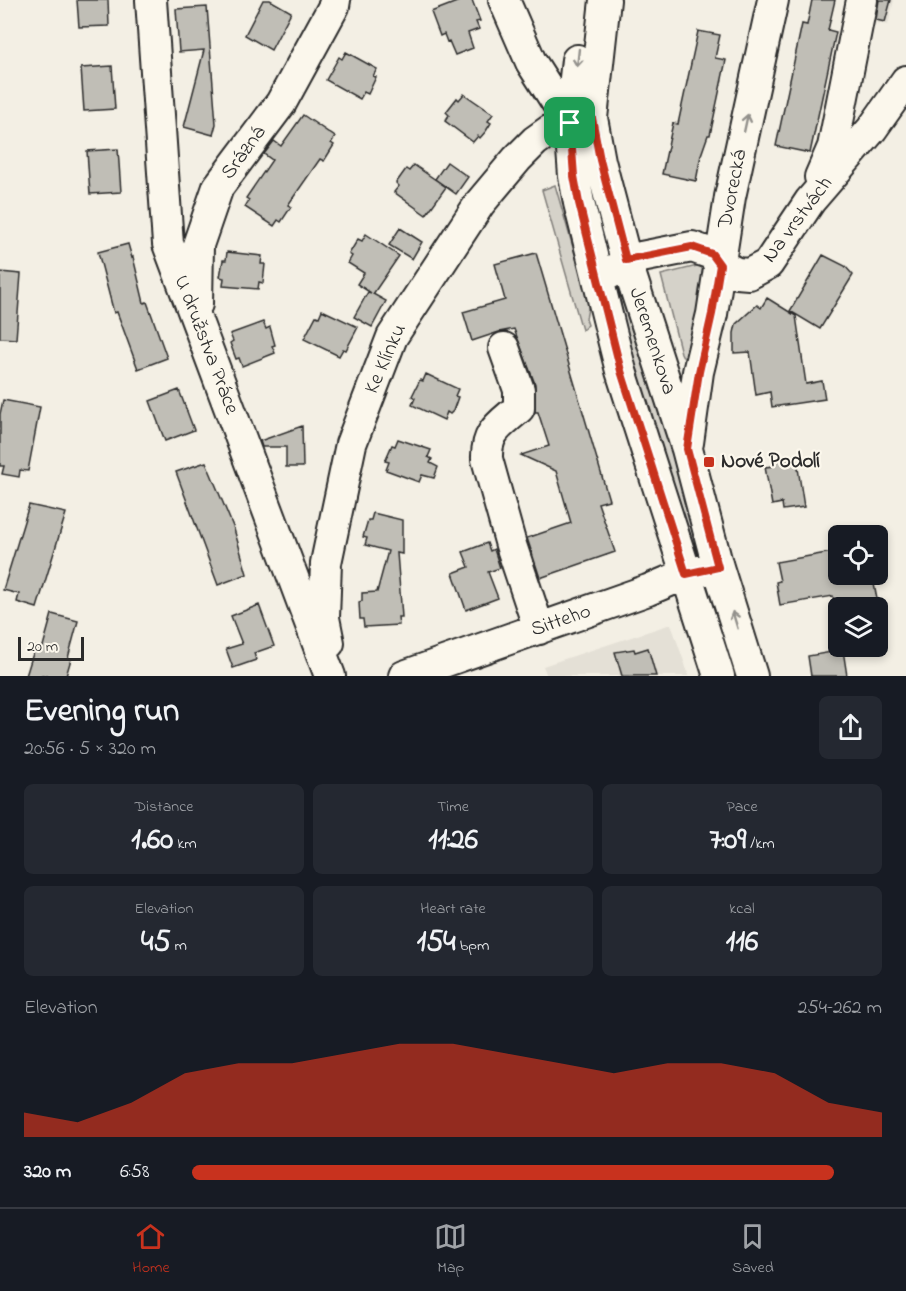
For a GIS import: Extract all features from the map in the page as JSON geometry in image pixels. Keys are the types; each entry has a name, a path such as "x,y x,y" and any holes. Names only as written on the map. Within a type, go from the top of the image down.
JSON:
{"street":[{"name":"U družstva Práce","path":"150,0 168,244 332,676"},
{"name":"Srázná","path":"197,319 198,244 218,188 280,103 335,0"},
{"path":"504,0 531,62 581,120"},
{"name":"Jeremenkova","path":"585,0 581,120 600,160 626,260 687,449 718,567 752,676"},
{"name":"Jeremenkova","path":"605,0 581,120 574,176 621,371 718,676"},
{"name":"Dvorecká","path":"687,449 699,372 712,314 730,197 773,0"},
{"path":"810,201 833,147 862,0"},
{"name":"Na vrstvách","path":"626,260 692,247 712,254 720,265 737,273 749,274 768,264 810,201 872,129 906,81"},
{"name":"Ke Klínku","path":"332,676 324,618 326,563 351,444 392,337 480,203 535,141 549,131 581,120"},
{"path":"603,292 610,273 626,260"},
{"path":"504,348 519,390 519,408 491,432 486,446 487,459 511,545 539,628"},
{"name":"Sitteho","path":"404,676 648,590 686,574 718,567"}],"shaded area":[{"path":"866,0 894,0 888,25 862,21"},
{"path":"555,185 589,303 586,319 588,325 582,330 542,190"},
{"path":"701,265 707,268 687,365 681,353 661,275"},
{"path":"622,293 627,294 699,543 693,545 688,544 615,308 623,302"},
{"path":"671,624 689,676 547,676 543,666"}],"building":[{"path":"77,0 108,0 109,26 79,27"},
{"path":"263,0 270,0 291,12 271,50 245,35"},
{"path":"462,0 472,0 480,21 476,22 479,29 468,33 473,48 455,55 444,34 440,36 431,12"},
{"path":"812,0 835,0 828,30 836,32 810,153 776,146 802,24 807,25"},
{"path":"879,0 891,0 885,22 876,20"},
{"path":"207,7 216,124 213,135 184,127 204,50 179,52 176,9"},
{"path":"698,31 720,35 715,58 726,60 710,135 708,135 701,155 696,181 662,174 673,123 678,124"},
{"path":"346,52 377,69 368,94 364,92 360,99 326,80 339,57 342,59"},
{"path":"112,66 115,109 84,111 81,68"},
{"path":"464,94 493,114 488,121 491,123 486,131 473,142 445,121 449,115 446,112 457,98 459,100"},
{"path":"303,115 335,137 331,143 334,145 324,161 320,159 288,205 291,207 281,222 278,220 274,226 245,207 249,200 246,198 272,160 264,154 274,141 281,146"},
{"path":"118,149 121,192 90,194 87,151"},
{"path":"447,162 468,177 456,194 435,179"},
{"path":"414,165 446,187 426,215 394,192 399,186 396,183 406,169 409,171"},
{"path":"400,228 422,242 412,259 389,245"},
{"path":"366,234 399,256 373,294 386,301 372,327 354,317 368,292 371,293 357,284 364,273 348,263 352,256 349,254 358,239 362,241"},
{"path":"128,244 144,303 147,302 167,358 138,369 117,312 114,313 98,252"},
{"path":"227,252 262,256 261,264 265,264 263,283 259,282 258,289 223,286 224,278 220,277"},
{"path":"536,253 609,500 598,503 615,552 540,578 527,538 571,523 556,471 521,455 549,446 538,412 535,412 535,384 514,329 472,341 463,312 505,300 495,264"},
{"path":"823,255 845,266 853,275 820,329 790,311"},
{"path":"0,272 21,274 16,339 0,338"},
{"path":"767,298 796,316 806,384 822,381 825,399 772,407 770,392 756,395 750,352 734,353 734,333 736,324 757,305 761,308"},
{"path":"322,310 358,327 346,350 343,349 339,356 304,339 316,316 319,317"},
{"path":"263,322 266,329 270,327 275,353 242,366 239,358 236,359 230,343 233,341 230,334"},
{"path":"426,374 458,389 453,411 450,414 447,412 444,420 412,405 415,398 412,396 420,380 423,381"},
{"path":"179,390 194,430 165,441 150,401"},
{"path":"3,400 40,407 28,471 20,470 19,477 2,474 4,466 0,466 0,414"},
{"path":"302,426 303,467 286,467 286,447 262,447 260,441"},
{"path":"398,439 431,450 428,457 432,459 430,463 438,467 434,478 422,475 419,482 386,470 389,462 385,461 392,445 395,446"},
{"path":"796,455 804,507 783,510 782,503 772,505 765,467 774,466 773,459"},
{"path":"206,462 234,529 247,574 218,585 176,472"},
{"path":"29,505 66,513 37,608 17,602 19,594 3,590"},
{"path":"373,513 402,520 402,554 397,553 402,617 398,617 399,625 364,627 363,619 360,619 359,602 362,601 362,593 377,592 388,551 365,545 367,538 363,537 368,520 371,520"},
{"path":"487,543 490,551 494,549 500,568 488,572 498,598 466,610 453,573 469,567 463,552"},
{"path":"828,553 828,585 874,585 877,597 833,596 780,605 776,582 780,581 776,562"},
{"path":"259,605 274,646 254,653 256,660 233,668 226,649 242,644 231,616"},
{"path":"52,614 78,621 68,658 71,659 66,676 26,676 35,647 42,650"},
{"path":"648,648 656,676 622,676 615,652 634,649 635,652"},
{"path":"828,653 828,657 844,657 847,676 811,676 808,656"}],"place":[{"name":"Nové Podolí","path":"709,462"}],"route":[{"path":"592,118 600,160 626,260 692,247 712,254 720,265 687,449 718,567 686,574 621,371 579,203 574,176 570,123 592,118"}]}
